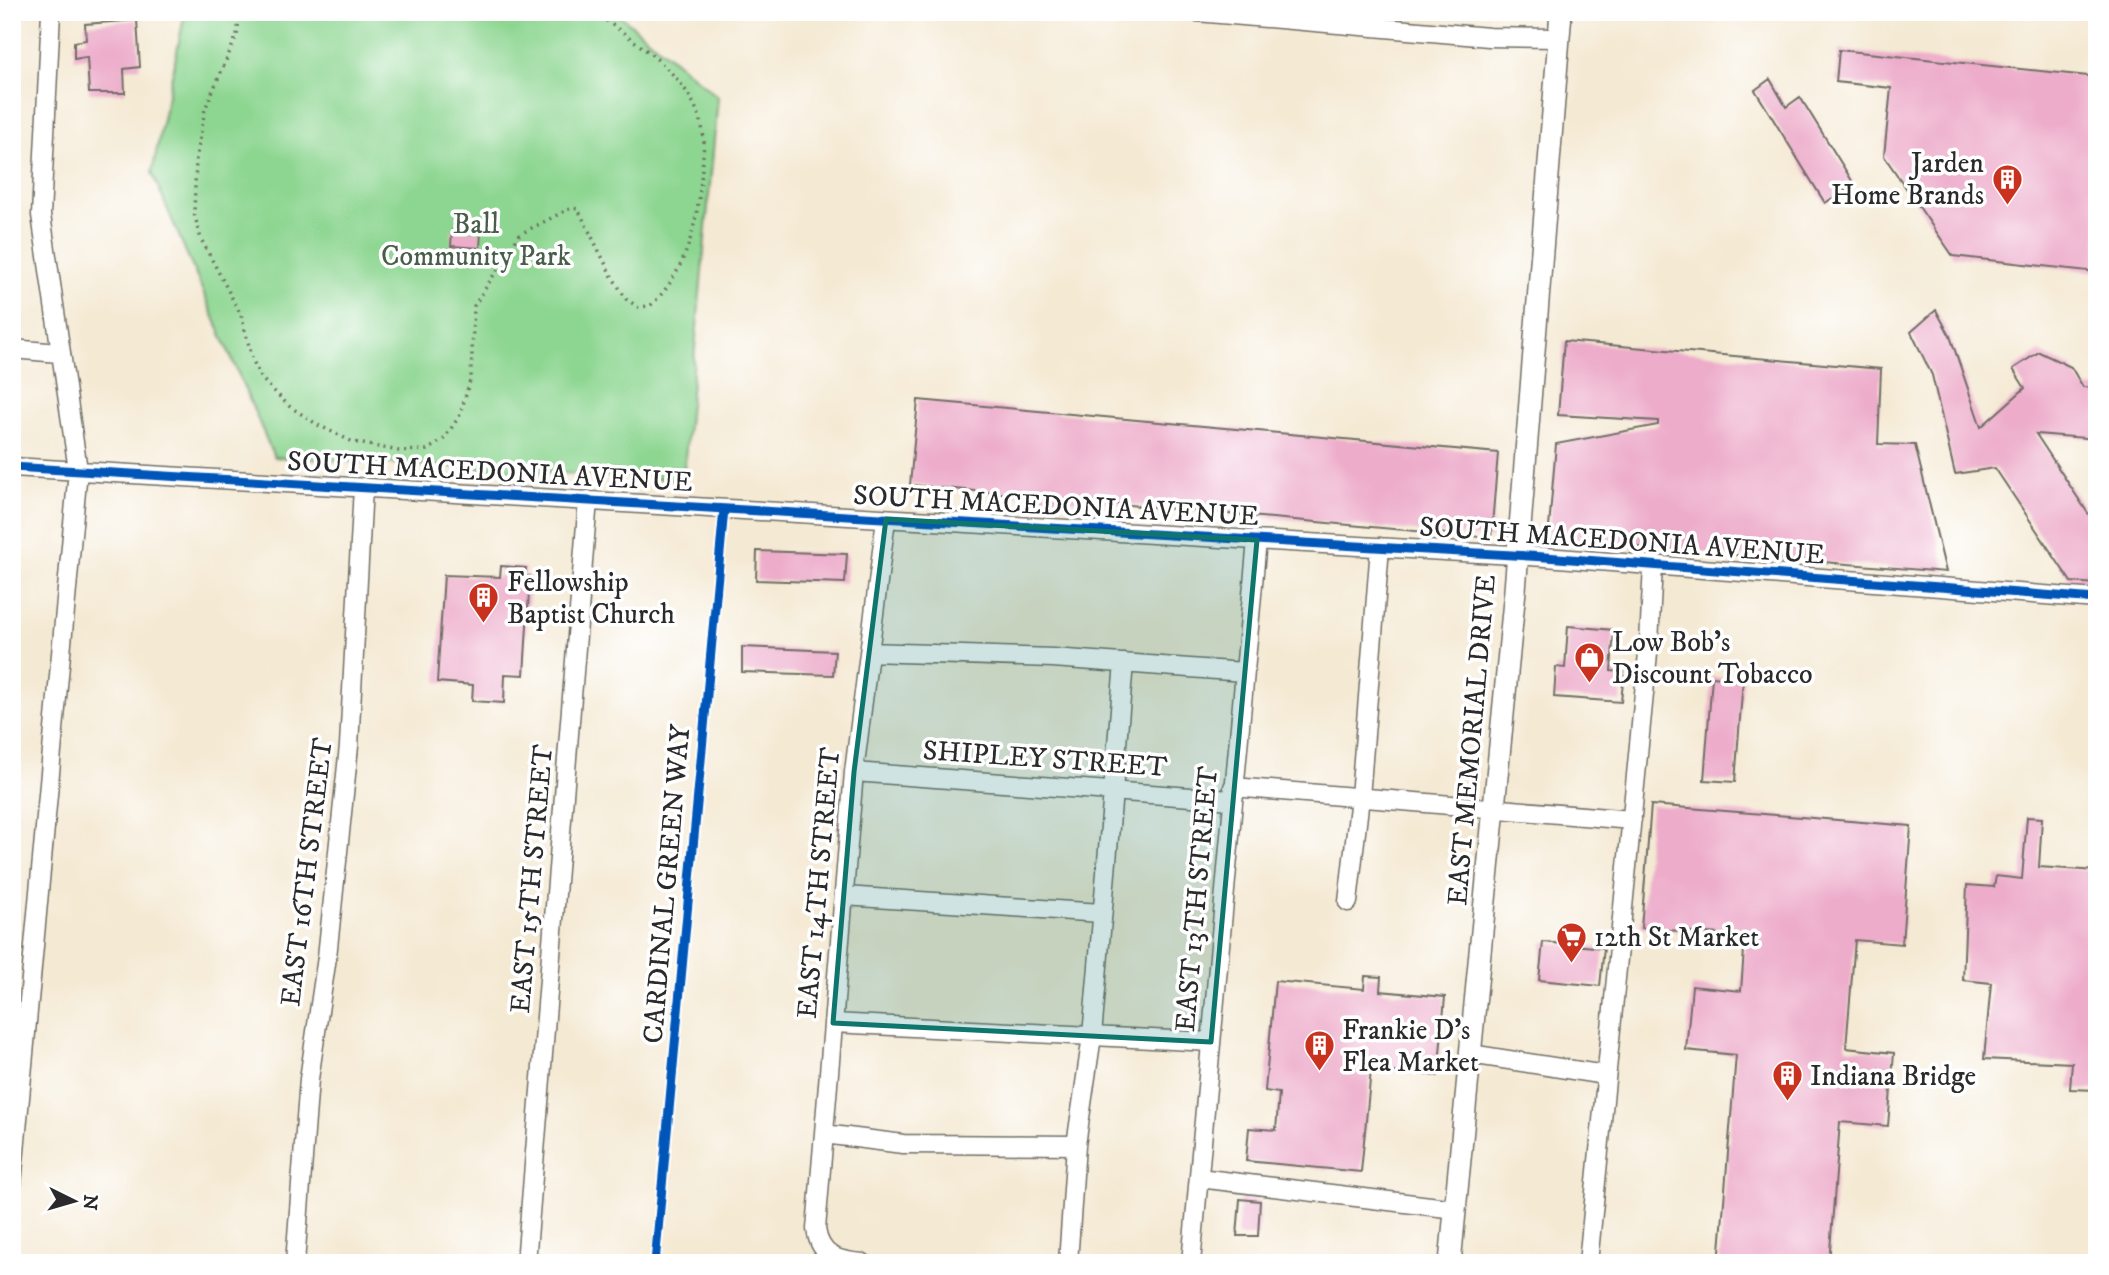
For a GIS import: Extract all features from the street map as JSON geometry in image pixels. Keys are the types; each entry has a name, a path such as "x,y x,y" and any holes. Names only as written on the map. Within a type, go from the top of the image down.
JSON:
{"main road":[{"name":"EAST MEMORIAL DRIVE","path":"1450,1263 1518,556 1561,12"}],"street":[{"path":"12,1184 78,470 68,385 60,353 41,215 51,12"},
{"path":"1198,12 1489,37 1559,38"},
{"path":"12,349 60,353"},
{"name":"SOUTH MACEDONIA AVENUE","path":"12,467 1380,547 2097,599"},
{"name":"EAST 16TH STREET","path":"295,1263 312,1055 327,957 349,746 363,487"},
{"name":"EAST 15TH STREET","path":"526,1263 588,500"},
{"name":"EAST 14TH STREET","path":"863,1263 844,1261 822,1251 816,1229 854,772 886,519"},
{"name":"EAST 13TH STREET","path":"1191,1263 1257,540"},
{"path":"1348,902 1360,797 1380,547"},
{"path":"1588,1263 1632,820 1653,565"},
{"path":"869,652 1124,663 1244,672"},
{"path":"1068,1263 1076,1145 1092,1036 1124,663"},
{"name":"SHIPLEY STREET","path":"854,772 1115,790 1360,797 1632,820"},
{"path":"844,896 1101,913"},
{"path":"833,1023 1211,1042"},
{"path":"1470,1054 1605,1075"},
{"path":"824,1133 903,1144 1076,1145"},
{"path":"1199,1178 1455,1209"}],"path":[{"path":"240,12 237,35 216,79 200,132 194,214 201,239 241,315 256,367 271,389 318,425 353,442 417,452 444,439 460,415 471,377 474,306 511,247 527,228 571,208 578,209 604,263 626,299 638,307 650,306 664,291 692,239 704,142 703,128 695,104 682,85 659,61 595,12"}],"highlighted area":[{"path":"886,519 1257,540 1211,1042 833,1023 854,772"}],"green space":[{"name":"Ball Community Park","path":"185,12 616,12 718,97 683,480 274,457 152,173"}],"building":[{"path":"137,20 140,67 124,69 125,93 89,93 87,57 74,59 74,42 86,40 85,24"},
{"name":"Jarden Home Brands","path":"1839,50 2097,77 2097,272 1953,256 1884,156 1891,88 1836,82"},
{"path":"1770,79 1786,107 1800,97 1854,184 1825,203 1755,90"},
{"path":"452,230 481,232 480,248 451,246"},
{"path":"1936,310 1950,336 1981,427 2025,388 2013,369 2039,352 2071,367 2083,387 2097,388 2097,439 2036,434 2097,527 2097,584 2071,582 1995,468 1955,474 1932,375 1911,332"},
{"path":"1564,341 1881,369 1878,444 1915,445 1946,572 1548,540 1556,444 1658,425 1658,421 1558,415"},
{"path":"918,400 1498,453 1491,538 910,485"},
{"path":"757,551 847,554 845,583 756,580"},
{"name":"Fellowship Baptist Church","path":"501,566 526,568 525,576 530,576 524,675 505,674 504,703 472,701 473,685 437,682 444,575 500,577"},
{"path":"1568,626 1614,630 1611,671 1624,672 1621,702 1554,697 1556,667 1565,668"},
{"path":"742,647 835,651 833,675 742,672"},
{"path":"1712,677 1743,680 1735,782 1704,780"},
{"name":"Indiana Bridge","path":"1651,805 1911,826 1902,944 1855,940 1846,1048 1894,1053 1888,1126 1840,1122 1829,1263 1719,1263 1736,1055 1686,1050 1692,986 1741,991 1745,936 1641,928"},
{"path":"2027,817 2042,818 2039,867 2097,871 2097,1090 2070,1089 2072,1063 1984,1059 1991,983 1963,980 1967,885 1994,887 1996,876 2022,879"},
{"name":"12th St Market","path":"1543,942 1604,948 1600,986 1539,980"},
{"name":"Frankie D's Flea Market","path":"1365,976 1381,977 1380,991 1445,997 1438,1076 1371,1070 1361,1172 1246,1161 1249,1128 1276,1130 1279,1093 1265,1091 1275,981 1364,989"},
{"path":"1240,1199 1260,1201 1258,1236 1237,1236"}],"cycle path":[{"path":"12,467 1545,557 2097,599"},
{"name":"CARDINAL GREEN WAY","path":"655,1263 724,509"}],"place":[{"name":"Jarden Home Brands","path":"2007,206"},
{"name":"Fellowship Baptist Church","path":"484,625"},
{"name":"Low Bob's Discount Tobacco","path":"1589,685"},
{"name":"12th St Market","path":"1571,964"},
{"name":"Frankie D's Flea Market","path":"1319,1073"},
{"name":"Indiana Bridge","path":"1787,1103"}]}
